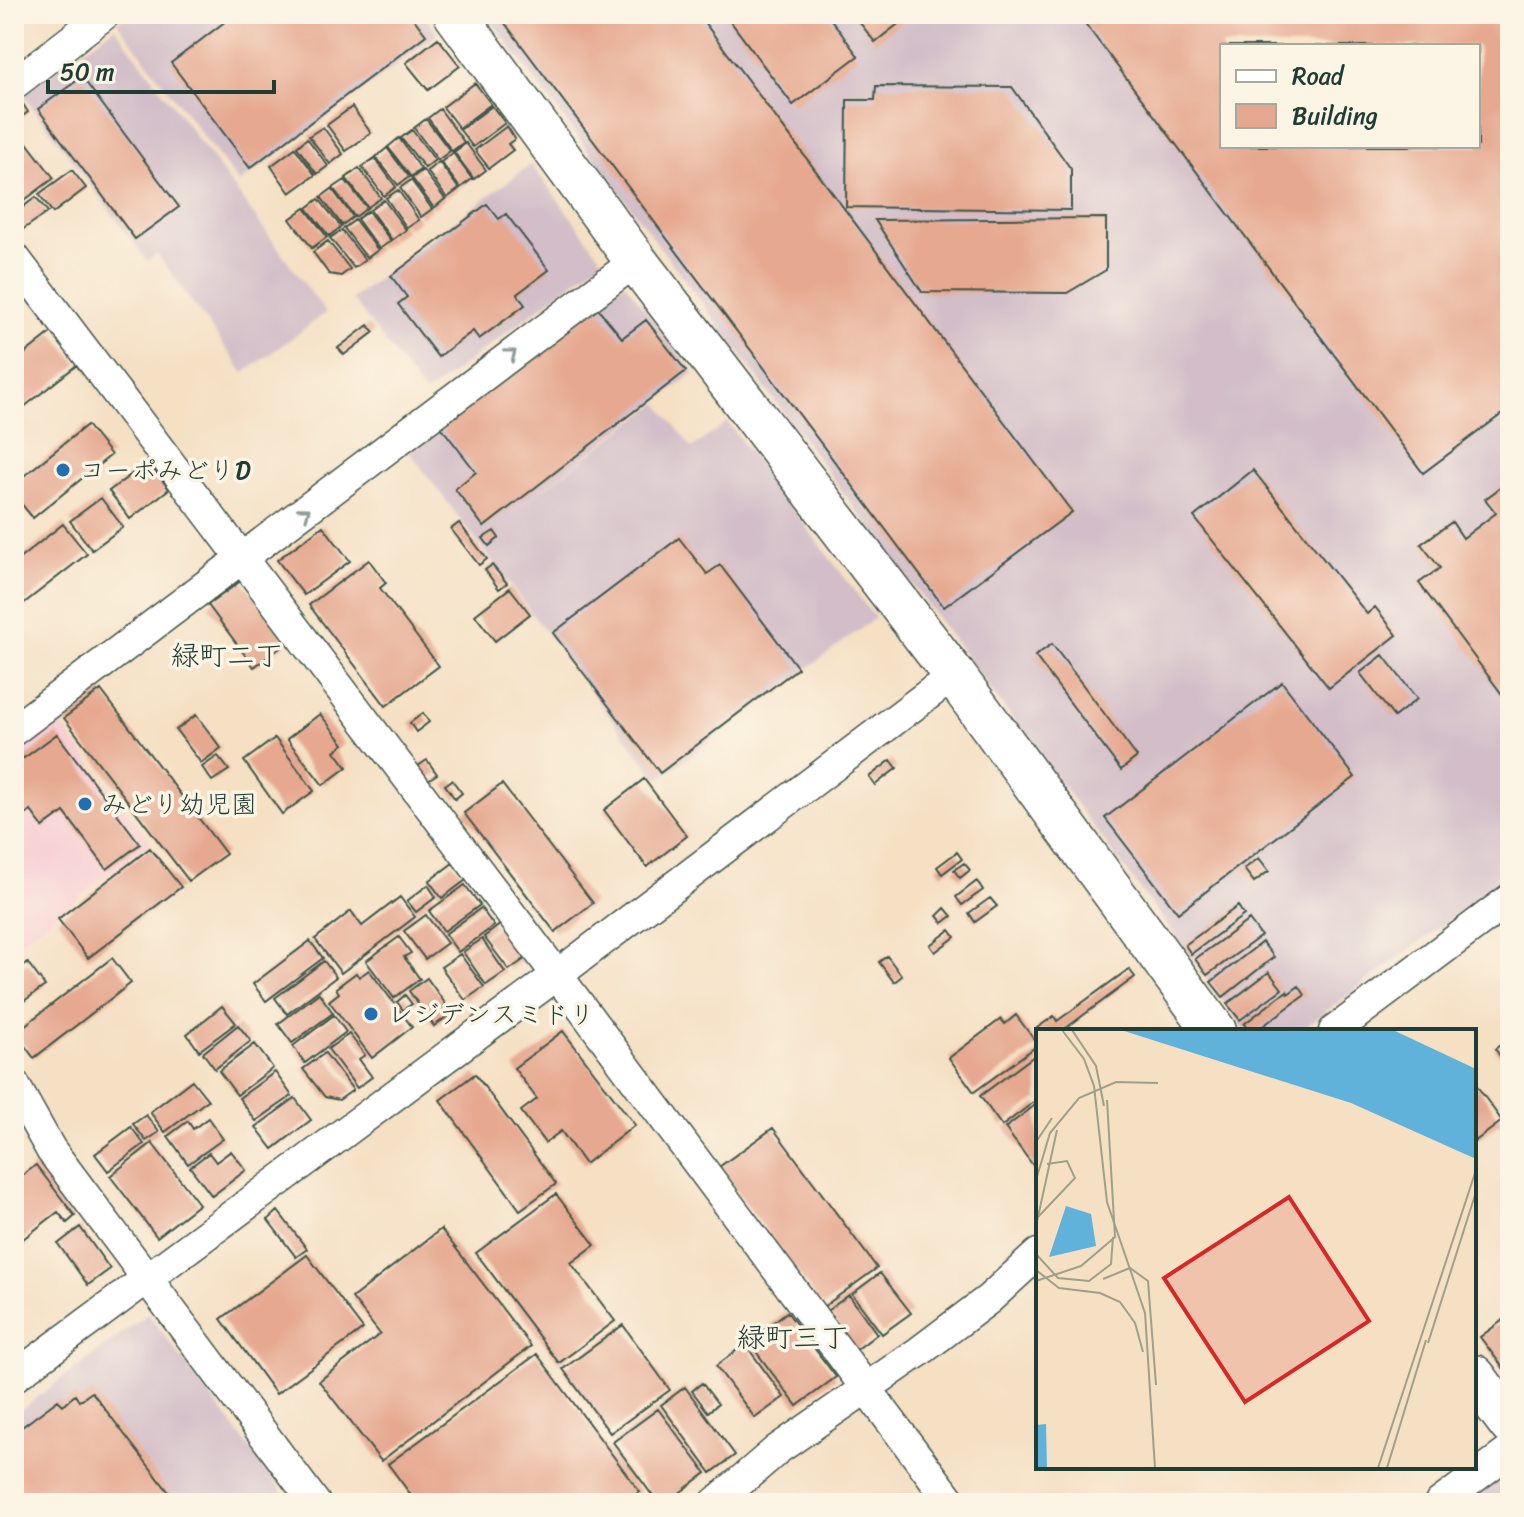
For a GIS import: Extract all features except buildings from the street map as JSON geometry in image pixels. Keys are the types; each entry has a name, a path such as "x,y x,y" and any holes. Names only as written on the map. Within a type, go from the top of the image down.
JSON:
{"street":[{"path":"14,84 105,14"},
{"path":"455,14 636,261 954,675 1214,1029"},
{"path":"14,257 952,1503"},
{"path":"14,730 636,261"},
{"path":"14,1377 557,975 954,675"},
{"path":"1337,1029 1510,899"},
{"path":"14,1084 51,1150 315,1503"},
{"path":"715,1503 778,1449 989,1299 1036,1256"},
{"path":"1476,1379 1510,1424"},
{"path":"1440,1503 1510,1451"}],"shaded area":[{"path":"127,14 423,14 438,34 239,183 117,22"},
{"path":"486,14 1510,14 1510,875 1303,1029 1245,1029"},
{"path":"115,27 326,313 244,373 157,254 147,261 23,94"},
{"path":"531,164 603,260 425,394 352,299"},
{"path":"625,283 694,373 491,528 658,403 692,448 727,422 875,618 658,780 407,449"},
{"path":"54,716 151,842 14,947 14,746"},
{"path":"148,1314 291,1503 14,1503 14,1415"},
{"path":"1502,1475 1510,1486 1510,1503 1464,1503"}],"place":[{"name":"コーポみどりD","path":"63,470"},
{"name":"みどり幼児園","path":"85,804"},
{"name":"レジデンスミドリ","path":"371,1014"}],"district":[{"name":"緑町二丁","path":"227,655"},
{"name":"緑町三丁","path":"793,1337"}]}
